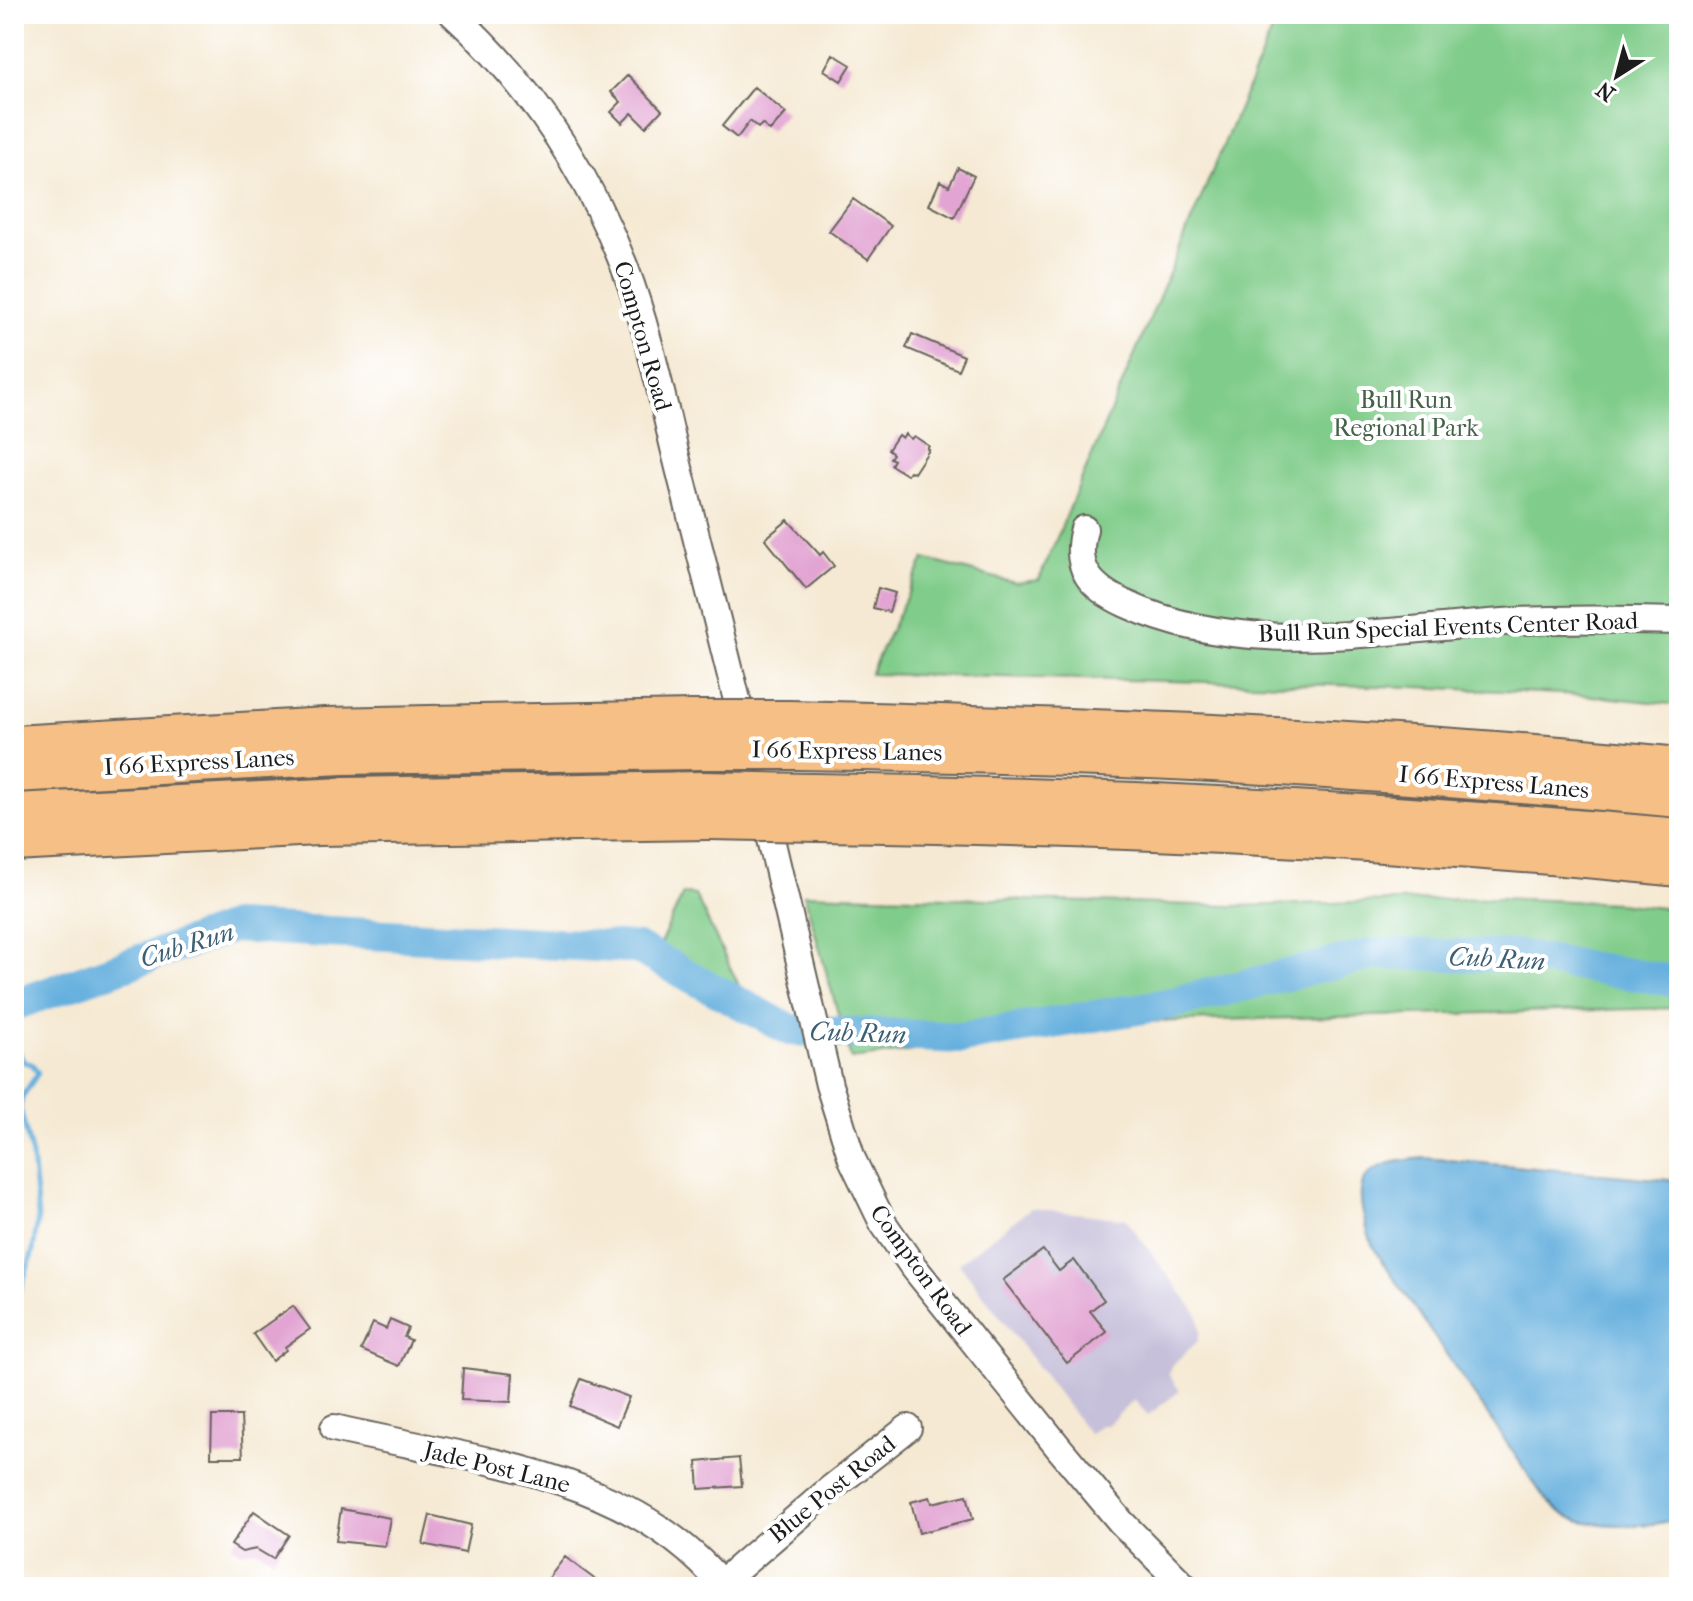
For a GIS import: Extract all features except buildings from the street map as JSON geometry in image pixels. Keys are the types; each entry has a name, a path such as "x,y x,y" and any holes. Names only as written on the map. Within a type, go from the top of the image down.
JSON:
{"highway":[{"path":"14,745 326,727 695,735 1181,732 1424,746 1679,767"},
{"name":"I 66 Express Lanes","path":"14,773 695,735"},
{"name":"I 66 Express Lanes","path":"792,735 994,754 1229,763 1406,774 1679,798"},
{"name":"I 66 Express Lanes","path":"14,813 345,797 705,806"},
{"name":"I 66 Express Lanes","path":"816,807 1003,797 1322,811 1679,838"},
{"path":"14,842 705,806 816,807 1006,824 1248,834 1476,849 1679,867"}],"street":[{"name":"Compton Road","path":"453,14 514,76 550,123 602,215 626,270 656,375 738,704"},
{"name":"Bull Run Special Events Center Road","path":"1084,529 1081,562 1092,581 1118,600 1148,614 1199,629 1279,637 1326,637 1547,619 1679,621"},
{"name":"Compton Road","path":"771,839 829,1085 862,1185 883,1223 912,1265 1121,1522 1185,1587"},
{"name":"Jade Post Lane","path":"334,1428 530,1470 578,1486 622,1506 660,1529 699,1560 723,1585"},
{"name":"Blue Post Road","path":"723,1585 829,1490 908,1428"}],"shaded area":[{"path":"1031,1208 1126,1219 1198,1315 1200,1333 1197,1342 1171,1366 1168,1374 1180,1391 1148,1415 1134,1400 1107,1425 1100,1425 1089,1434 959,1263"}],"green space":[{"name":"Bull Run Regional Park","path":"1279,14 1679,14 1679,705 1583,695 1415,687 870,674 924,559 1015,583 1039,580"},
{"path":"683,894 695,895 747,1002 650,966"},
{"path":"804,894 1233,906 1498,898 1617,903 1679,910 1679,1008 1142,1022 851,1059"}],"water":[{"path":"1426,1158 1679,1181 1679,1517 1640,1525 1578,1520 1557,1510 1543,1496 1373,1247 1362,1207 1364,1181 1371,1172 1384,1165"}],"waterway":[{"name":"Cub Run","path":"14,1005 233,927 637,948 790,1030 962,1038 1168,1004 1373,954 1520,956 1679,982"},
{"path":"14,1044 24,1062 32,1064 38,1073 22,1097 20,1108 32,1156 38,1217 33,1251 14,1309"}]}
